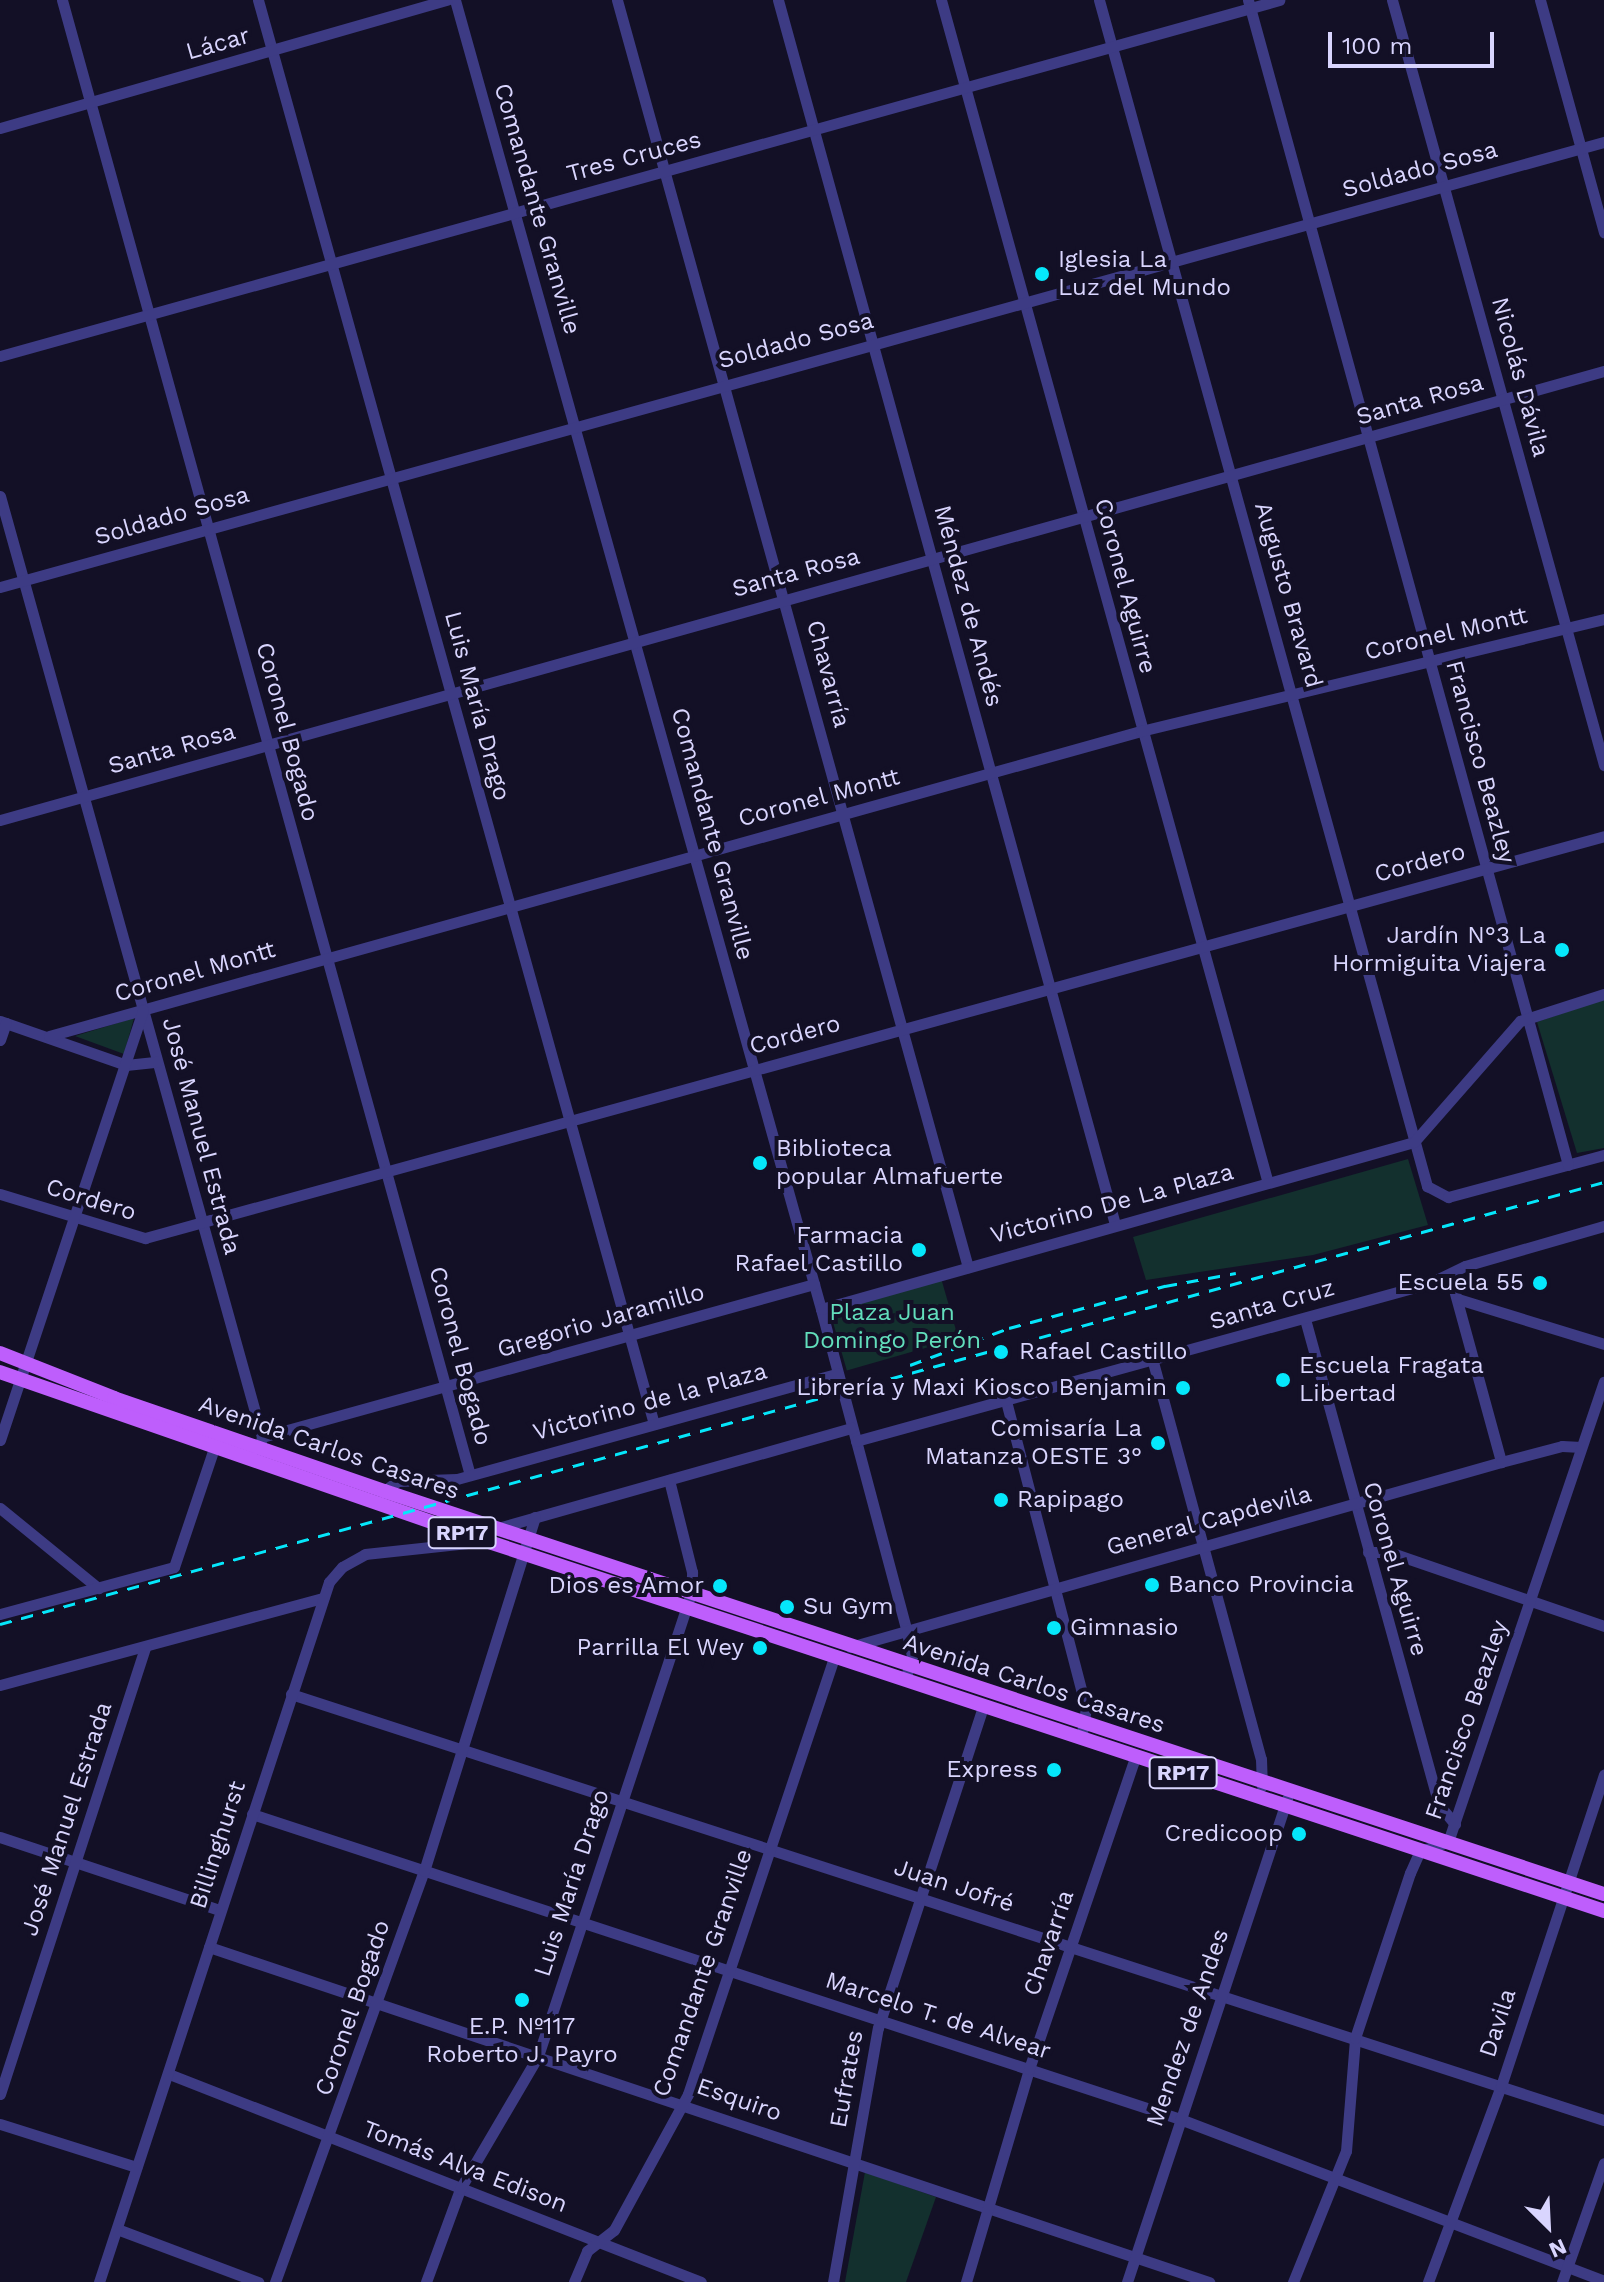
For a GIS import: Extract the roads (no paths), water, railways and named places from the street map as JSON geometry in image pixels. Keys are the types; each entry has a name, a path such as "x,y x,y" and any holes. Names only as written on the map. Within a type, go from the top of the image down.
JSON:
{"main road":[{"name":"Avenida Carlos Casares","path":"0,1353 216,1441"},
{"name":"Avenida Carlos Casares","path":"0,1372 216,1441 259,1450 498,1528 529,1548"},
{"name":"Avenida Carlos Casares","path":"259,1450 486,1541 529,1548 689,1601 850,1647 983,1707 1265,1779 1604,1894"},
{"name":"Avenida Carlos Casares","path":"689,1601 834,1657 907,1674 1083,1732 1135,1758 1604,1911"}],"street":[{"name":"Coronel Bogado","path":"62,0 470,1475"},
{"name":"Luis María Drago","path":"258,0 654,1424"},
{"name":"Lácar","path":"0,128 447,0"},
{"name":"Comandante Granville","path":"455,0 637,640 821,1309 906,1628 907,1674"},
{"name":"Chavarría","path":"617,0 968,1267"},
{"name":"Méndez de Andés","path":"778,0 1115,1224"},
{"name":"Coronel Aguirre","path":"941,0 1268,1183"},
{"name":"Augusto Bravard","path":"1099,0 1427,1186 1440,1197 1568,1165"},
{"name":"Tres Cruces","path":"0,356 1112,47 1249,4 1279,0"},
{"name":"Nicolás Dávila","path":"1392,0 1604,765"},
{"path":"1540,0 1604,232"},
{"name":"Francisco Beazley","path":"1249,4 1568,1165"},
{"name":"Soldado Sosa","path":"0,587 1604,142"},
{"name":"Santa Rosa","path":"0,820 1604,371"},
{"name":"José Manuel Estrada","path":"0,496 86,796 202,1223 259,1450"},
{"name":"Coronel Montt","path":"49,1036 1141,731 1292,692 1604,619"},
{"name":"Cordero","path":"0,1194 136,1238 202,1223 1604,836"},
{"path":"1414,1142 1527,1016 1604,994"},
{"path":"0,1440 143,1010"},
{"path":"0,1040 3,1022 126,1065 157,1062"},
{"name":"Victorino De La Plaza","path":"821,1309 1414,1142"},
{"path":"1568,1165 1604,1155"},
{"name":"Santa Cruz","path":"856,1441 1305,1319 1450,1275 1465,1266 1604,1226"},
{"path":"1450,1275 1501,1462"},
{"name":"Gregorio Jaramillo","path":"259,1450 447,1388 814,1284"},
{"path":"1458,1299 1604,1344"},
{"name":"Coronel Aguirre","path":"1305,1319 1439,1805 1455,1824"},
{"path":"1153,1362 1265,1779 1258,1797"},
{"name":"Victorino de la Plaza","path":"384,1491 398,1481 470,1475 838,1373"},
{"name":"Francisco Beazley","path":"1293,2282 1348,2141 1355,2038 1420,1851 1448,1842 1455,1824 1604,1382"},
{"path":"1006,1401 1086,1708 1083,1732"},
{"path":"498,1528 852,1428"},
{"path":"0,1614 174,1567 216,1441"},
{"name":"General Capdevila","path":"850,1647 906,1628 1501,1462 1562,1446 1581,1447"},
{"name":"Luis María Drago","path":"426,2282 460,2189 538,2056 689,1601 692,1572 669,1480"},
{"path":"0,1508 98,1588"},
{"name":"Coronel Bogado","path":"275,2282 330,2139 424,1871 529,1548 535,1517"},
{"name":"Billinghurst","path":"99,2282 291,1694 334,1574 365,1554 486,1541"},
{"path":"1368,1552 1389,1552 1604,1626"},
{"path":"0,1685 323,1598"},
{"name":"José Manuel Estrada","path":"0,2094 145,1647"},
{"name":"Comandante Granville","path":"574,2282 584,2257 614,2230 684,2104 834,1657"},
{"name":"Juan Jofré","path":"291,1694 1604,2120"},
{"name":"Eufrates","path":"833,2282 880,2020 983,1707"},
{"name":"Chavarría","path":"966,2282 1029,2069 1135,1758"},
{"name":"Davila","path":"1428,2282 1501,2086 1604,1775"},
{"name":"Mendez de Andes","path":"1127,2282 1291,1787"},
{"name":"Marcelo T. de Alvear","path":"252,1814 1180,2119 1604,2281"},
{"path":"0,1837 220,1910"},
{"name":"Esquiro","path":"209,1947 1137,2255 1209,2282"},
{"name":"Tomás Alva Edison","path":"169,2074 701,2282"},
{"path":"0,2124 136,2167"},
{"path":"1562,2282 1604,2163"},
{"path":"117,2229 258,2282"}],"railway":[{"path":"0,1624 1604,1182"},
{"path":"910,1365 1009,1328 1165,1286 1236,1273"}],"place":[{"name":"Iglesia La Luz del Mundo","path":"1042,274"},
{"name":"Jardín N°3 La Hormiguita Viajera","path":"1562,950"},
{"name":"Biblioteca popular Almafuerte","path":"760,1163"},
{"name":"Farmacia Rafael Castillo","path":"919,1250"},
{"name":"Escuela 55","path":"1540,1283"},
{"name":"Rafael Castillo","path":"1001,1352"},
{"name":"Escuela Fragata Libertad","path":"1283,1380"},
{"name":"Librería y Maxi Kiosco Benjamin","path":"1183,1388"},
{"name":"Comisaría La Matanza OESTE 3°","path":"1158,1443"},
{"name":"Rapipago","path":"1001,1500"},
{"name":"Banco Provincia","path":"1152,1585"},
{"name":"Dios es Amor","path":"720,1586"},
{"name":"Su Gym","path":"787,1607"},
{"name":"Gimnasio","path":"1054,1628"},
{"name":"Parrilla El Wey","path":"760,1648"},
{"name":"Express","path":"1054,1770"},
{"name":"Credicoop","path":"1299,1834"},
{"name":"E.P. Nº117 Roberto J. Payro","path":"522,2000"}],"park label":[{"name":"Plaza Juan Domingo Perón","path":"892,1327"}]}
